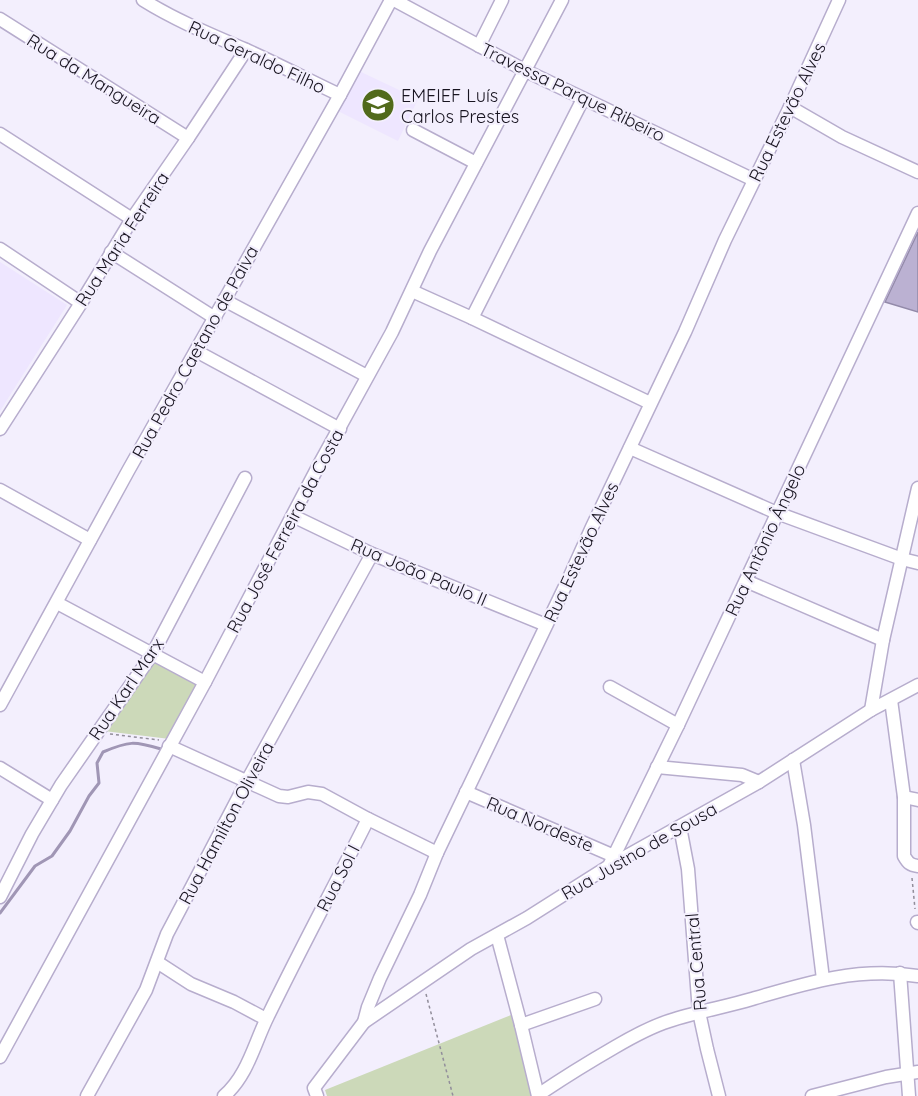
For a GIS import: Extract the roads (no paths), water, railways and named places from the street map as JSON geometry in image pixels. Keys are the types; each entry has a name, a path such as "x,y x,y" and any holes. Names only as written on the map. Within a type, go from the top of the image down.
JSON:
{"street":[{"name":"Rua Geraldo Filho","path":"143,0 171,16 340,95"},
{"name":"Travessa Parque Ribeiro","path":"392,0 526,71 754,180"},
{"name":"Rua Pedro Caetano de Paiva","path":"0,705 392,0"},
{"path":"479,45 502,0"},
{"name":"Rua José Ferreira da Costa","path":"0,1057 205,682 392,332 430,251 562,0"},
{"name":"Rua Estevão Alves","path":"312,1093 364,1022 377,986 437,853 685,332 708,276 839,0"},
{"name":"Rua da Mangueira","path":"0,19 188,138"},
{"name":"Rua Maria Ferreira","path":"0,429 132,219 246,50"},
{"path":"472,318 583,99"},
{"path":"790,107 842,137 918,172"},
{"path":"413,130 477,163"},
{"path":"0,134 132,219"},
{"name":"Rua Antônio Ângelo","path":"612,861 918,213"},
{"path":"0,249 81,303"},
{"path":"111,252 215,318"},
{"path":"412,291 650,403"},
{"path":"224,300 367,376"},
{"path":"196,351 340,429"},
{"path":"630,448 777,513 918,563"},
{"name":"Rua Karl Marx","path":"0,897 52,800 153,653 245,478"},
{"path":"871,710 883,640 918,488"},
{"path":"0,490 90,540"},
{"name":"Rua João Paulo II","path":"293,516 372,554 546,625"},
{"name":"Rua Hamilton Oliveira","path":"87,1096 146,990 172,925 247,781 372,554"},
{"path":"746,581 883,640"},
{"path":"57,603 205,682"},
{"name":"Rua Justno de Sousa","path":"364,1022 471,950 612,861 680,827 759,782 871,710 918,685"},
{"path":"610,687 678,725"},
{"path":"891,700 904,797 904,856 907,862 915,866"},
{"path":"170,744 279,796 288,797 308,792 322,795 437,853"},
{"path":"793,760 804,825 823,980"},
{"path":"657,767 742,775 759,782"},
{"path":"0,768 52,800"},
{"name":"Rua Nordeste","path":"466,792 612,861"},
{"path":"904,797 918,800"},
{"name":"Rua Sol I","path":"224,1096 243,1074 266,1019 368,819"},
{"name":"Rua Central","path":"680,827 688,869 699,1012 719,1096"},
{"path":"497,934 538,1096 588,1062 640,1033 668,1021 848,974 875,972 918,976"},
{"path":"157,962 191,984 234,1002 266,1019"},
{"path":"900,973 913,1072 909,1096"},
{"path":"521,1026 595,999"},
{"path":"812,1096 913,1072"}],"waterway":[{"path":"0,913 35,866 52,856 70,831 89,796 99,783 97,763 103,752 132,743 161,749"}],"place":[{"name":"EMEIEF Luís Carlos Prestes","path":"378,105"}]}
